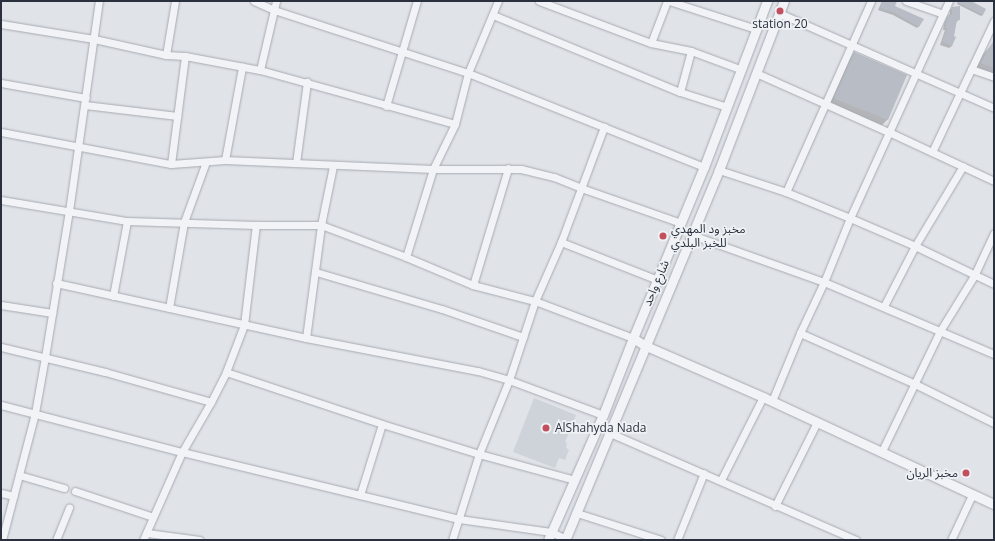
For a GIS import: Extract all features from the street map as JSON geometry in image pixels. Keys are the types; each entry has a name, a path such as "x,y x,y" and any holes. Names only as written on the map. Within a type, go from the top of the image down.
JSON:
{"street":[{"path":"2,540 35,413 69,211 99,1"},
{"path":"166,55 175,1"},
{"path":"254,1 274,10 468,73 704,167"},
{"path":"260,70 276,1"},
{"path":"386,106 417,1"},
{"path":"406,257 433,169 455,124 468,73 498,1"},
{"path":"539,1 651,43 691,51 742,70"},
{"path":"651,43 668,1 756,29"},
{"name":"شارع واحد","path":"550,536 603,415 633,338 704,167 767,1"},
{"name":"شارع واحد","path":"566,540 719,170 784,1"},
{"path":"786,192 871,1"},
{"path":"906,1 943,14"},
{"path":"772,401 850,218 891,132 949,1"},
{"path":"779,13 994,108"},
{"path":"493,15 680,92 726,107"},
{"path":"932,152 994,22"},
{"path":"1,24 94,39 166,55 185,56 260,70 455,124"},
{"path":"680,92 691,51"},
{"path":"171,164 185,56"},
{"path":"225,160 242,67"},
{"path":"971,69 994,77"},
{"path":"756,73 891,132 994,181"},
{"path":"296,163 307,82"},
{"path":"1,83 85,101 177,116"},
{"path":"452,540 479,454 509,380 535,301 561,242 604,127"},
{"path":"1,132 171,164 225,160 333,166 433,169 508,168 535,172 554,177 681,223"},
{"path":"169,308 184,222 206,162"},
{"path":"306,338 316,272 321,225 333,166"},
{"path":"884,306 915,246 963,166"},
{"path":"473,285 508,168"},
{"path":"719,170 786,192 850,218 915,246 974,276 994,284"},
{"path":"1,200 127,221 256,225 321,225 406,257 473,285 535,301 633,338 646,346 764,397 994,504"},
{"path":"113,296 127,221"},
{"path":"143,540 182,452 211,402 226,372 244,325 256,225"},
{"path":"882,451 940,331 974,276 994,233"},
{"path":"692,234 824,282 884,306 994,354"},
{"path":"561,242 658,280"},
{"path":"316,272 442,309 523,337"},
{"path":"56,283 244,325 478,372 509,380 603,415"},
{"path":"1,305 52,313"},
{"path":"800,333 915,384 994,423"},
{"path":"1,347 45,357 211,402"},
{"path":"226,372 382,424 479,454 575,480"},
{"path":"721,480 764,397"},
{"path":"1,405 182,452 459,519 566,540"},
{"path":"775,506 817,422"},
{"path":"360,495 382,424"},
{"path":"610,433 856,540"},
{"path":"677,540 704,473"},
{"path":"19,475 64,488"},
{"path":"75,491 153,517"},
{"path":"1,493 14,496"},
{"path":"951,540 972,495"},
{"path":"56,540 69,507"},
{"path":"577,513 661,540"},
{"path":"147,532 200,540"}],"shaded area":[{"name":"AlShahyda Nada","path":"534,398 576,415 565,442 567,443 566,448 569,450 565,460 559,458 555,468 513,452"}],"building":[{"path":"882,1 897,1 895,6 924,19 919,27 895,13 880,8"},
{"path":"955,1 971,1 986,9 983,15"},
{"path":"960,6 960,20 957,20 954,36 956,37 952,46 942,42 947,28 945,28 946,21 949,14 952,15 952,7"},
{"path":"994,40 994,68 980,63"},
{"path":"854,52 907,75 888,120 833,98"}],"place":[{"name":"station 20","path":"780,11"},
{"name":"مخبز ود المهدي للخبز البلدي","path":"663,236"},
{"name":"AlShahyda Nada","path":"546,428"},
{"name":"مخبز الريان","path":"966,473"}]}
